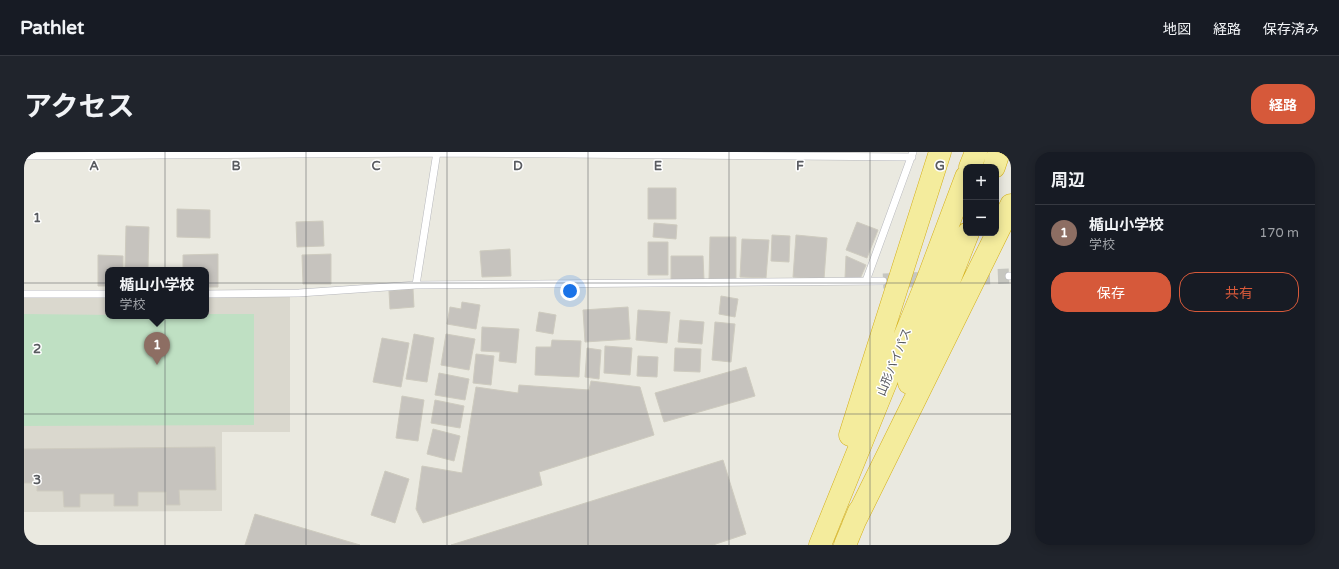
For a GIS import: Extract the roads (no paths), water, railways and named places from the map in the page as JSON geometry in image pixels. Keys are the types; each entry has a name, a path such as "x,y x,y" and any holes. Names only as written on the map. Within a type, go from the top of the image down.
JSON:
{"highway":[{"path":"829,520 854,421 940,152"},
{"path":"971,164 976,152"},
{"path":"995,164 999,152"},
{"name":"山形バイパス","path":"820,545 924,288 963,185"},
{"path":"853,525 1011,205"},
{"name":"山形バイパス","path":"845,545 967,236"}],"lane":[{"path":"416,285 437,153"},
{"path":"24,156 437,153 912,155 866,281"},
{"path":"209,294 299,293 416,285 883,281"},
{"path":"24,294 105,294"}],"tunnel":[{"path":"883,281 1009,276"}],"place":[{"name":"楯山小学校","path":"157,365"}]}
